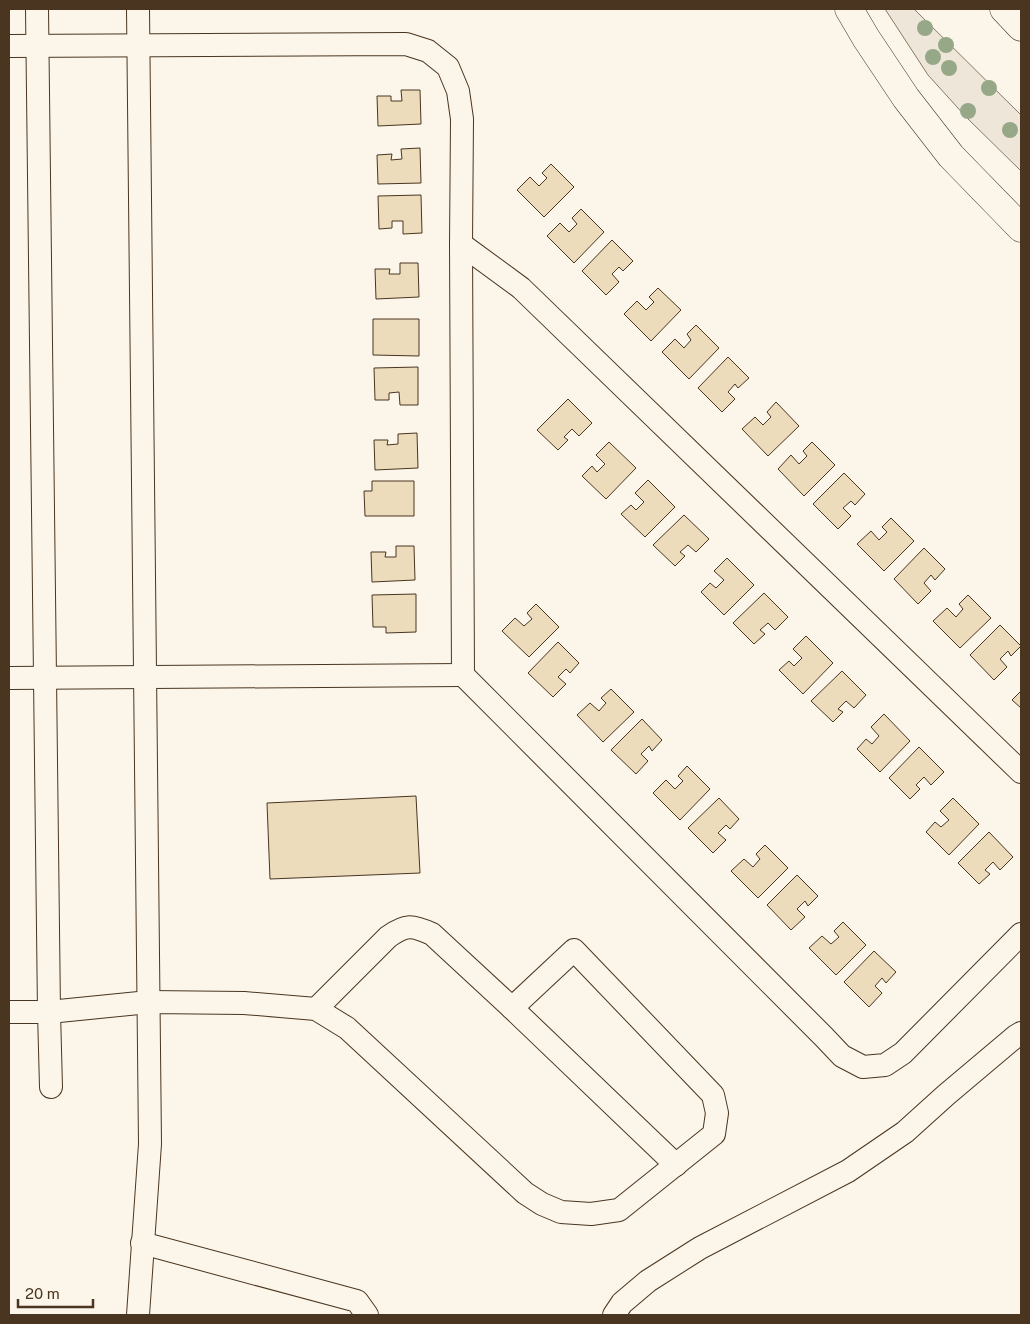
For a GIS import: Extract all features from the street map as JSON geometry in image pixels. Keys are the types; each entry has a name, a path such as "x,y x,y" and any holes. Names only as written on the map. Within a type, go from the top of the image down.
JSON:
{"highway":[{"path":"849,9 906,98 928,127 951,156 1021,228"},
{"path":"1004,9 1021,27"}],"street":[{"path":"37,9 50,1087"},
{"path":"138,9 150,1144 138,1315"},
{"path":"9,46 406,44 428,51 448,67 458,90 462,119 463,675 842,1056 863,1067 885,1065 904,1053 1021,934"},
{"path":"461,244 521,288 1021,772"},
{"path":"9,678 463,675"},
{"path":"316,1009 388,937 401,928 417,927 432,934 676,1165"},
{"path":"9,1012 49,1012 149,1002 244,1003 316,1009 347,1028 525,1193 542,1204 561,1212 591,1214 619,1210 714,1134 717,1113 713,1095 574,950 512,1008"},
{"path":"614,1315 622,1303 648,1281 700,1248 848,1171 905,1132 953,1089 1021,1033"},
{"path":"142,1243 357,1301 368,1315"}],"shaded area":[{"path":"885,9 914,9 1021,115 1021,171 967,118 928,75"}],"building":[{"path":"401,90 420,90 421,124 378,126 377,96 391,96 391,101 402,101"},
{"path":"420,148 421,183 378,184 377,155 392,154 391,160 402,159 401,149"},
{"path":"551,164 574,187 544,217 517,190 530,177 539,186 547,178 542,173"},
{"path":"421,195 422,233 403,234 403,221 392,221 392,228 379,229 378,196"},
{"path":"581,209 604,232 574,263 547,236 560,223 569,232 577,224 572,218"},
{"path":"612,240 633,261 623,271 619,267 612,274 619,282 606,295 582,271"},
{"path":"400,263 418,263 419,297 376,299 375,269 390,269 389,274 400,274"},
{"path":"658,288 681,310 651,341 624,314 637,301 646,310 654,302 649,297"},
{"path":"373,319 419,319 419,356 373,355"},
{"path":"696,325 719,348 689,379 662,352 675,339 684,348 691,340 687,334"},
{"path":"728,357 749,378 738,388 735,384 728,392 735,399 722,412 698,388"},
{"path":"418,367 418,405 400,405 399,392 389,393 389,400 375,400 374,368"},
{"path":"568,399 592,423 579,436 572,429 564,437 568,440 558,450 537,430"},
{"path":"776,402 799,426 768,456 742,429 755,417 763,425 771,417 767,412"},
{"path":"417,433 418,468 375,470 374,440 388,440 387,445 398,444 398,434"},
{"path":"609,442 636,468 606,499 582,476 592,466 597,472 605,464 596,455"},
{"path":"812,442 835,465 804,496 778,469 791,455 799,464 807,456 803,451"},
{"path":"844,473 865,494 855,505 851,501 843,508 851,516 838,529 813,504"},
{"path":"648,480 675,507 645,537 621,514 631,505 636,510 644,502 635,493"},
{"path":"372,481 414,481 414,516 365,516 364,491 372,491"},
{"path":"684,515 709,539 696,552 688,545 680,552 685,556 675,566 653,545"},
{"path":"891,518 914,541 884,571 857,544 871,531 879,540 887,532 882,527"},
{"path":"396,546 414,546 415,580 372,582 371,552 386,552 385,557 396,557"},
{"path":"924,548 945,569 935,580 931,575 924,583 931,591 918,604 894,579"},
{"path":"727,558 754,585 724,615 701,592 710,583 716,588 724,580 714,571"},
{"path":"764,593 788,617 775,630 768,623 760,630 765,634 754,644 733,623"},
{"path":"416,594 416,632 386,633 386,627 373,627 372,595"},
{"path":"968,595 991,618 960,648 933,621 947,608 956,617 963,609 959,604"},
{"path":"536,604 559,627 529,657 502,631 515,618 524,626 532,619 527,613"},
{"path":"1000,625 1021,646 1011,656 1008,651 1000,659 1007,667 994,680 970,655"},
{"path":"806,636 833,663 803,694 779,670 789,661 794,666 802,658 793,649"},
{"path":"558,642 579,663 570,673 566,669 558,677 566,684 553,697 528,673"},
{"path":"842,671 866,695 854,708 846,701 838,709 843,712 833,722 811,701"},
{"path":"611,689 634,712 603,742 577,715 590,703 599,711 606,703 601,698"},
{"path":"1021,691 1021,708 1012,700"},
{"path":"884,714 910,741 880,772 857,749 866,739 872,744 879,736 871,727"},
{"path":"642,719 662,740 652,751 649,746 641,754 648,761 636,774 611,750"},
{"path":"919,747 944,772 931,785 924,777 916,785 920,789 910,799 889,778"},
{"path":"687,766 710,789 680,820 653,793 666,780 675,789 683,781 678,776"},
{"path":"416,796 420,873 270,879 267,803"},
{"path":"719,798 739,819 730,829 726,825 718,833 726,840 713,853 688,828"},
{"path":"953,798 979,824 949,855 926,832 935,822 941,827 949,820 940,811"},
{"path":"989,832 1013,857 1000,870 993,862 985,870 990,874 979,884 958,863"},
{"path":"765,845 788,868 758,898 731,871 744,859 753,867 760,859 756,854"},
{"path":"797,875 818,896 808,906 805,901 797,909 805,917 791,930 767,905"},
{"path":"843,922 866,945 836,975 809,948 822,936 831,944 839,937 834,931"},
{"path":"874,951 896,972 886,983 882,978 875,986 882,993 869,1007 844,982"}]}
